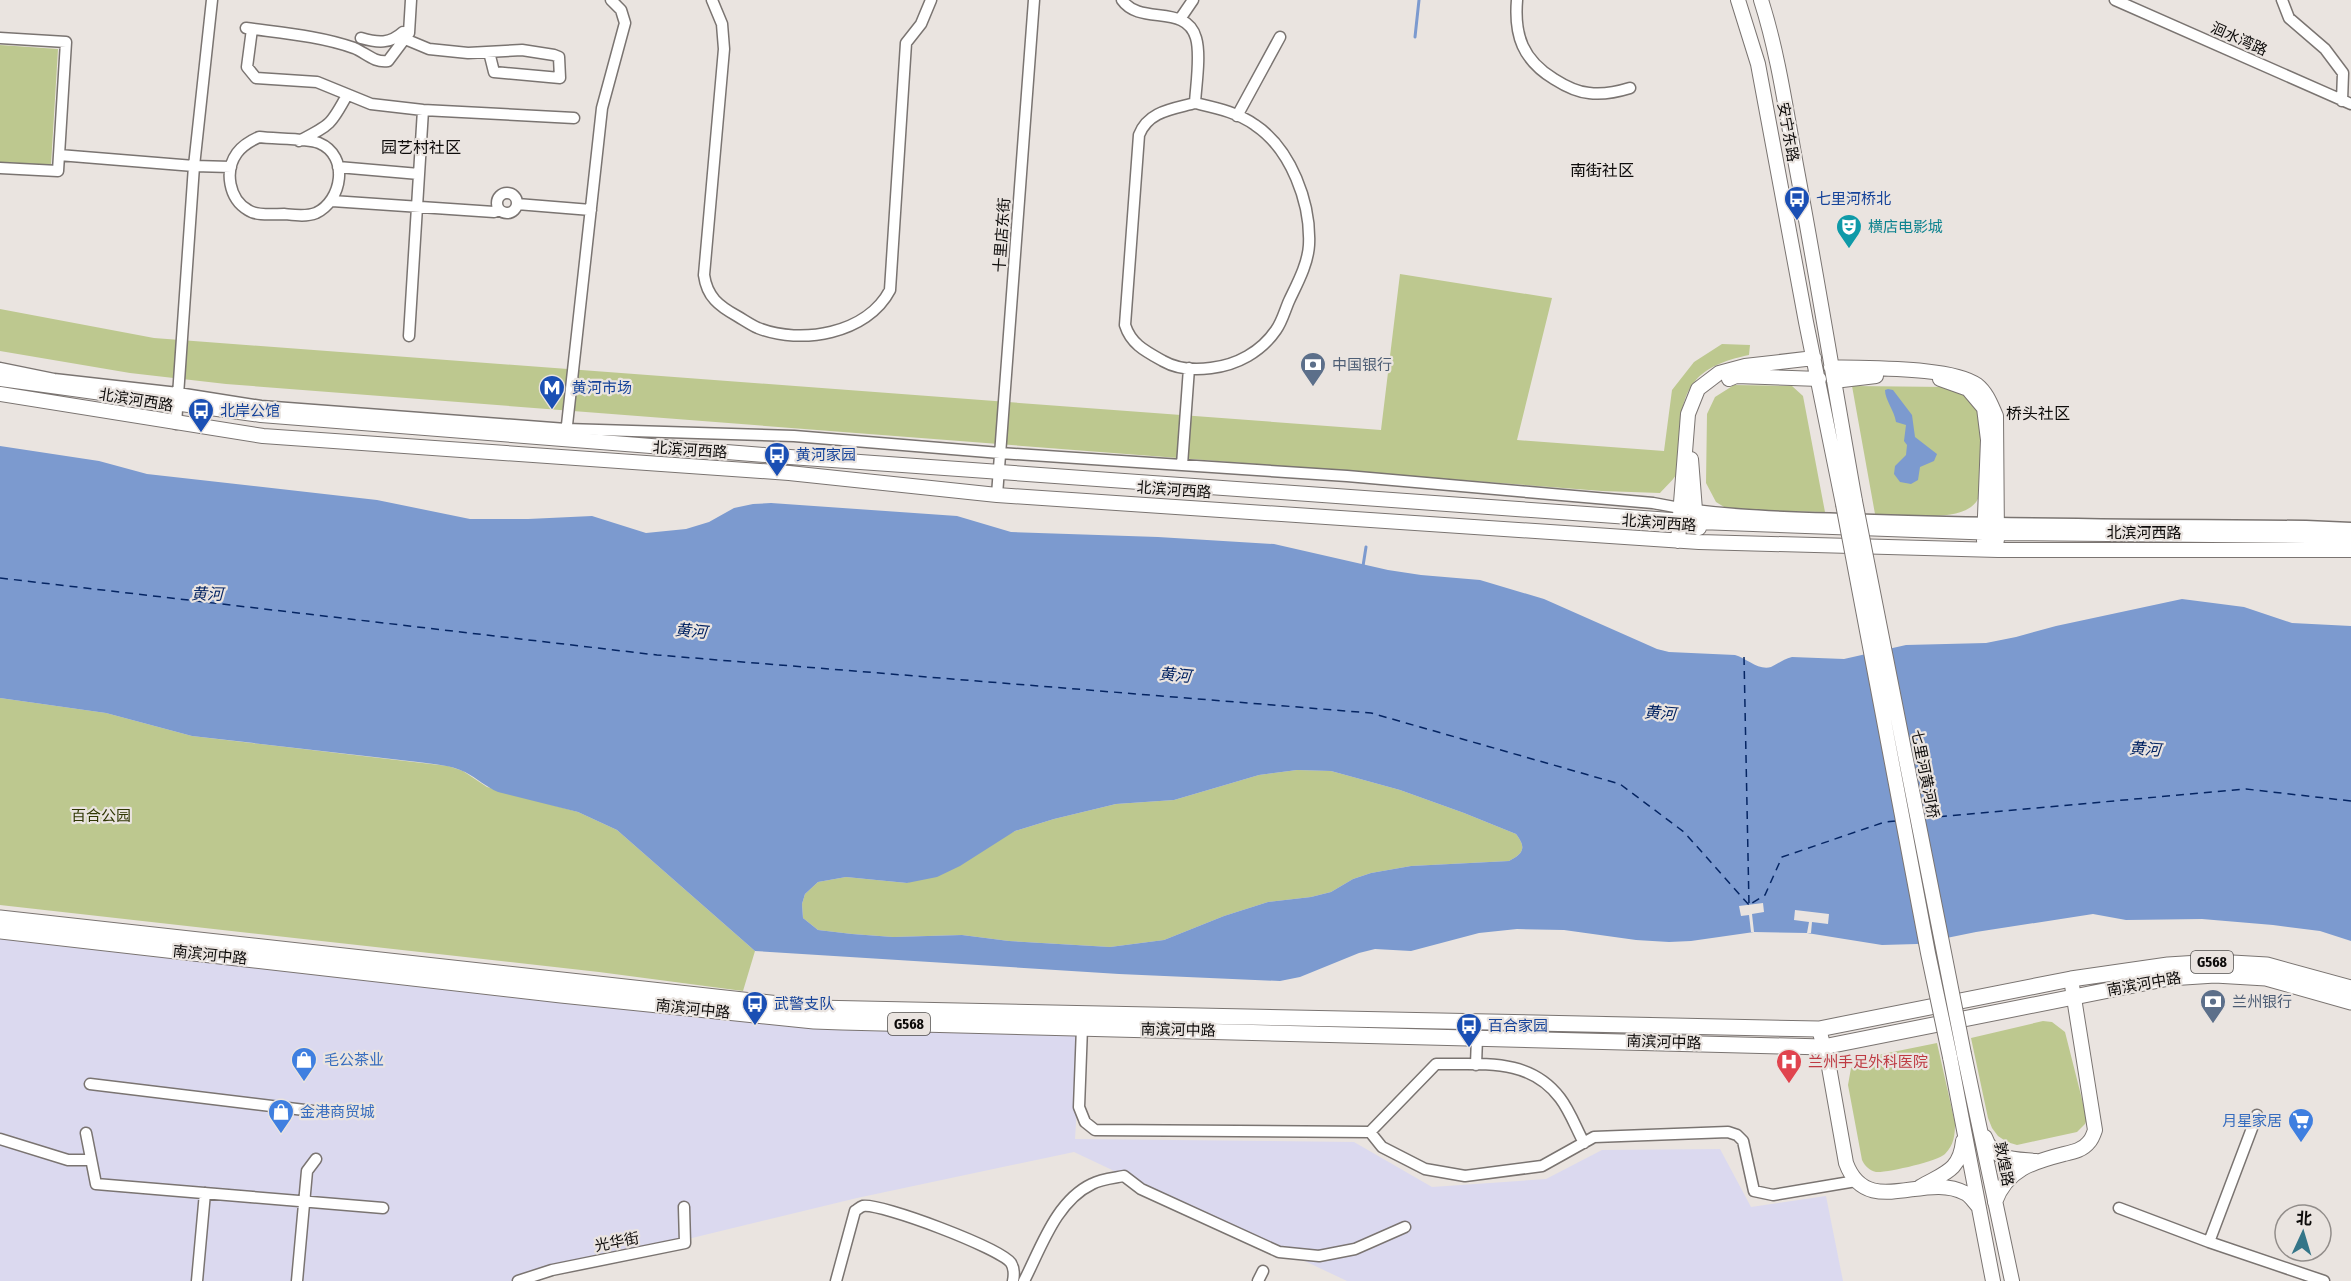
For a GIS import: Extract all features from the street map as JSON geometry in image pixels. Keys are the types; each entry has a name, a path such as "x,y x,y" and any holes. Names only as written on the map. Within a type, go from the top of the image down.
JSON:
{"highway":[{"name":"南滨河中路","path":"0,918 815,1008 1819,1029 2071,979 2168,965 2215,962 2267,964 2351,988"},
{"name":"南滨河中路","path":"0,931 561,995 814,1021 1823,1047 2169,978 2215,975 2265,978 2351,1002"}],"main road":[{"name":"安宁东路","path":"1738,0 1758,64 1814,358 1849,502"},
{"path":"1761,0 1776,60 1824,315 1849,502"},
{"path":"1678,541 1688,414 1698,389 1719,373 1745,366 1814,358"},
{"path":"1832,374 1943,372 1962,376 1978,386 1989,398 1996,416 1991,549"},
{"path":"1699,542 1691,468 1694,412 1709,388 1736,376 1819,379"},
{"name":"北滨河西路","path":"0,379 52,388 177,398 261,415 566,434 998,471 1697,516 1991,528 2351,538"},
{"name":"北滨河西路","path":"0,394 176,424 263,436 789,473 998,495 1678,541 1991,549 2351,550"},
{"path":"133,416 151,415 170,409 177,398"},
{"name":"七里河黄河桥","path":"1849,502 1957,1055"},
{"path":"1995,1202 1998,1192 2010,1175 2038,1161 2080,1150 2089,1142 2096,1130 2071,979"},
{"path":"1819,1029 1846,1164 1856,1182 1874,1192 1947,1187 1966,1193 1978,1206"},
{"path":"1957,1055 1964,1134 1993,1281"},
{"name":"敦煌路","path":"1957,1055 1980,1123 2012,1281"},
{"path":"1980,1123 1988,1147 2005,1158 2038,1161"},
{"path":"1918,1188 1956,1166 1962,1153 1964,1134"}],"street":[{"path":"176,424 194,166 212,0"},
{"path":"411,0 409,33 388,61 379,62 357,49 330,40 249,28 247,67 256,78 318,82 370,104 423,110 574,118"},
{"path":"611,0 621,10 625,23 602,108 566,434 794,436 1000,453 1347,476 1653,503 1680,514"},
{"path":"712,0 722,24 724,49 705,285 715,302 758,328 797,336 836,331 872,314 883,303 890,290 906,43 921,24 931,0"},
{"name":"十里店东街","path":"998,495 1034,0"},
{"path":"1122,0 1126,6 1138,13 1180,19 1193,30 1198,45 1195,103"},
{"path":"1180,19 1193,0"},
{"path":"1517,0 1518,36 1535,66 1568,87 1588,93 1610,93 1630,88"},
{"name":"洄水湾路","path":"2115,0 2347,103"},
{"path":"2282,0 2289,18 2325,49 2343,73 2347,103"},
{"path":"361,38 375,42 394,41 408,28"},
{"path":"1237,116 1280,37"},
{"path":"0,38 66,42 58,171 0,168"},
{"path":"405,39 429,49 468,53 522,50 554,55 559,57 560,78 494,72 489,52"},
{"path":"299,141 326,127 334,119 347,95"},
{"path":"1195,103 1227,110 1237,116 1255,125 1279,147 1297,183 1308,214 1309,247 1299,279 1276,330 1255,352 1228,366 1198,370 1168,364 1134,343 1125,325 1139,135 1143,125 1151,117 1195,103"},
{"path":"409,336 423,110"},
{"path":"259,137 319,143 329,151 340,175 338,189 332,201 322,210 310,216 250,212 233,195 230,181 231,167 241,149 259,137"},
{"path":"59,154 231,167"},
{"path":"338,167 419,174"},
{"path":"499,210 498,198 504,193 515,196 518,204"},
{"path":"332,201 494,213 499,210 510,213 518,204"},
{"path":"518,204 591,210"},
{"path":"0,368 54,379 177,398"},
{"path":"1182,465 1189,368"},
{"path":"1991,528 2306,526 2351,528"},
{"path":"1082,1028 1079,1107 1085,1122 1095,1130 1370,1132 1436,1064 1476,1065 1519,1068 1540,1077 1560,1098 1584,1143"},
{"path":"1476,1065 1477,1037"},
{"path":"90,1084 321,1112"},
{"path":"2209,1242 2257,1115"},
{"path":"1370,1132 1382,1147 1425,1169 1465,1176 1542,1166 1594,1137 1728,1132 1737,1135 1743,1141 1754,1191 1773,1195 1856,1182"},
{"path":"86,1133 96,1184 383,1208"},
{"path":"0,1139 69,1160 91,1160"},
{"path":"297,1281 307,1171 316,1159"},
{"path":"1024,1281 1066,1203 1092,1184 1124,1176 1141,1190 1279,1252 1319,1256 1355,1248 1405,1227"},
{"path":"197,1281 204,1193"},
{"path":"839,1280 855,1211 864,1206 887,1210 967,1239 1011,1263 1014,1276 1012,1281"},
{"name":"光华街","path":"520,1281 552,1270 685,1243 684,1207"},
{"path":"2119,1208 2209,1242 2324,1281"}],"shaded area":[{"path":"0,935 1082,1027 1075,1139 1354,1142 1432,1187 1546,1179 1602,1150 1720,1149 1751,1207 1826,1196 1843,1281 1347,1281 1074,1152 857,1198 552,1272 528,1281 0,1281"}],"green space":[{"path":"0,45 58,49 51,165 0,162"},
{"path":"1400,274 1552,298 1517,440 1664,451 1672,390 1694,362 1722,344 1750,345 1749,355 1716,365 1695,381 1683,405 1680,420 1678,471 1660,493 1602,491 226,384 130,373 0,351 0,309 154,338 1381,430"},
{"path":"1734,385 1792,386 1803,396 1825,512 1729,510 1716,502 1706,483 1707,414 1715,397"},
{"path":"1852,386 1948,387 1973,400 1977,407 1981,431 1982,462 1981,488 1974,505 1962,512 1938,516 1875,514"},
{"name":"百合公园","path":"0,698 106,713 192,736 448,766 463,771 487,787 578,812 617,830 755,951 743,991 599,972 0,905"},
{"path":"1297,770 1331,771 1400,790 1516,834 1522,843 1522,850 1518,856 1509,861 1411,866 1371,873 1353,879 1331,892 1311,897 1268,902 1224,916 1164,940 1110,947 1009,941 962,935 893,937 852,934 818,930 803,918 802,904 805,894 818,882 846,877 907,883 1015,831 1054,819 1116,804 1174,800 1259,775"},
{"path":"2043,1021 2052,1022 2065,1032 2087,1119 2077,1132 2017,1145 1998,1136 1992,1128 1971,1038"},
{"path":"1937,1043 1955,1123 1950,1147 1940,1157 1923,1163 1882,1172 1871,1170 1862,1160 1848,1085 1851,1068 1863,1058"}],"water":[{"path":"1885,390 1893,390 1912,415 1915,437 1937,454 1934,461 1920,467 1918,480 1911,484 1900,482 1894,474 1895,466 1906,455 1907,445 1904,441 1906,425 1896,422 1885,394"},
{"name":"黄河","path":"0,446 99,461 147,474 377,500 470,519 592,516 646,533 686,529 709,522 734,508 771,503 957,516 1011,532 1274,544 1388,570 1480,580 1544,599 1657,649 1669,652 1735,655 1766,668 1792,657 1844,659 1906,645 1986,643 2182,599 2244,607 2292,623 2351,626 2351,941 2320,931 2273,925 2202,919 2126,920 2093,914 1976,932 1917,944 1882,945 1807,933 1754,932 1669,942 1564,930 1517,929 1479,933 1411,951 1375,949 1359,953 1300,977 1280,981 1119,974 755,951 617,830 578,812 498,792 460,770 430,763 192,736 106,713 0,698","holes":["1297,770 1331,771 1400,790 1516,834 1522,843 1522,850 1518,856 1509,861 1411,866 1371,873 1353,879 1331,892 1311,897 1268,902 1224,916 1164,940 1110,947 1009,941 962,935 893,937 852,934 818,930 803,918 802,904 805,894 818,882 846,877 907,883 937,877 960,866 1015,831 1054,819 1116,804 1174,800 1259,775"]}],"pier":[{"path":"1763,903 1764,912 1752,914 1754,932 1751,932 1749,915 1741,916 1739,906"},
{"path":"1795,910 1829,914 1828,924 1812,922 1811,933 1807,933 1809,922 1794,920"}],"waterway":[{"path":"1415,37 1419,0"},
{"path":"1363,566 1366,547"}],"ferry route":[{"path":"0,578 657,655 1371,713 1620,784 1684,832 1749,905"},
{"path":"1744,657 1749,905 1765,895 1782,857 1885,822 1896,821"},
{"path":"1925,818 2246,789 2351,801"}],"place":[{"name":"七里河桥北","path":"1797,222"},
{"name":"横店电影城","path":"1849,250"},
{"name":"中国银行","path":"1313,388"},
{"name":"黄河市场","path":"552,411"},
{"name":"北岸公馆","path":"201,434"},
{"name":"黄河家园","path":"777,478"},
{"name":"兰州银行","path":"2213,1025"},
{"name":"武警支队","path":"755,1027"},
{"name":"百合家园","path":"1469,1049"},
{"name":"毛公茶业","path":"304,1083"},
{"name":"兰州手足外科医院","path":"1789,1085"},
{"name":"金港商贸城","path":"281,1135"},
{"name":"月星家居","path":"2301,1144"}],"district":[{"name":"园艺村社区","path":"421,147"},
{"name":"南街社区","path":"1602,170"},
{"name":"桥头社区","path":"2038,413"}]}
